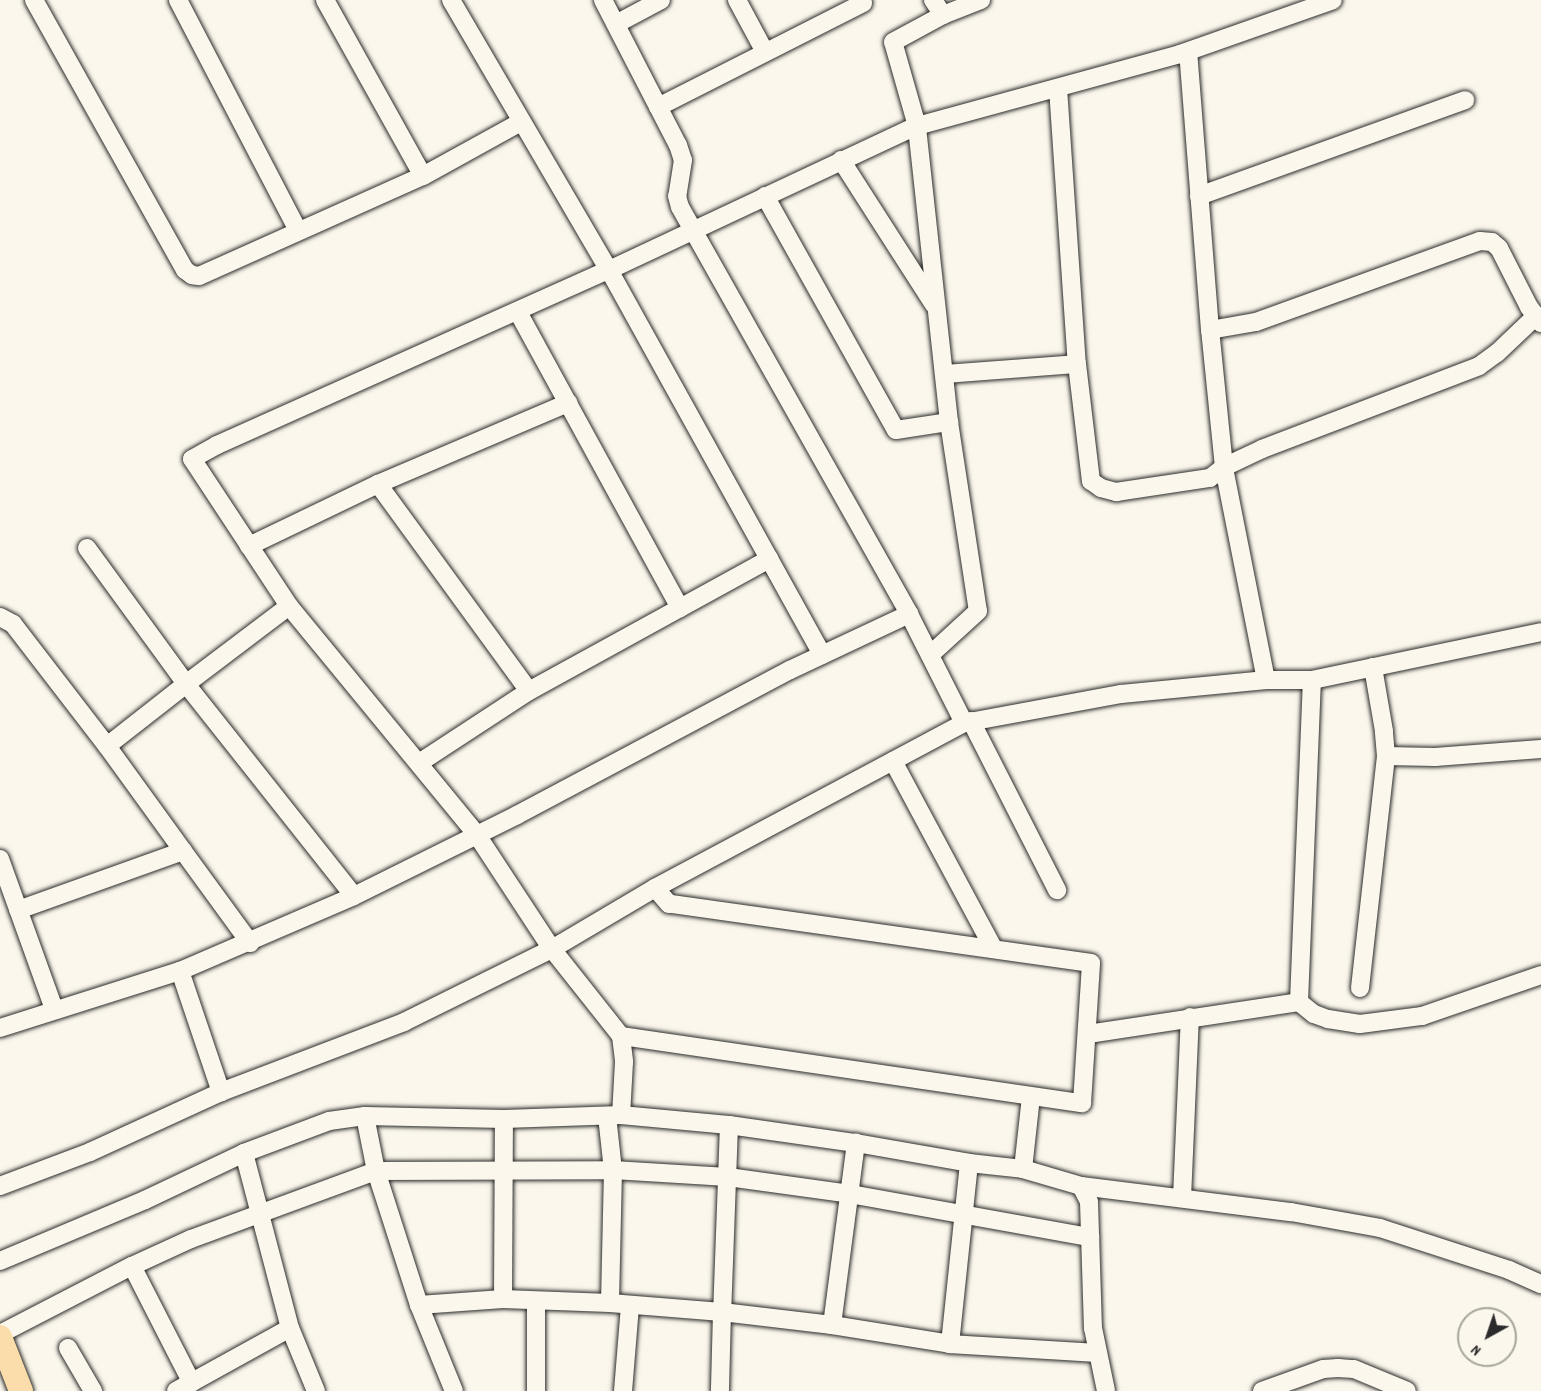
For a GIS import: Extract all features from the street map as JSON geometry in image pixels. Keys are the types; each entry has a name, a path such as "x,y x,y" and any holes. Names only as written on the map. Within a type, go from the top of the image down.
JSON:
{"main road":[{"path":"0,1336 21,1391"}],"street":[{"path":"34,0 185,270 192,275 200,276 423,176 521,122"},
{"path":"178,0 298,231"},
{"path":"325,0 423,176"},
{"path":"451,0 609,270 822,655"},
{"path":"603,0 678,145 682,160 677,196 694,230 909,614 1057,890"},
{"path":"616,24 661,0"},
{"path":"737,0 765,52"},
{"path":"930,655 978,611 949,422 917,126 893,42 938,8 981,0"},
{"path":"610,1303 614,1115 624,1062 621,1036 552,949 477,835 290,606 192,459 217,445 518,312 917,126 1188,52 1333,0"},
{"path":"658,107 863,3"},
{"path":"1188,52 1210,330 1224,467 1266,680"},
{"path":"1058,88 1077,364 1091,481 1101,488 1116,492 1210,478 1224,467 1254,453 1479,366 1538,319 1529,307 1499,248 1492,242 1480,241 1256,322 1210,330"},
{"path":"1199,196 1465,100"},
{"path":"841,160 937,309"},
{"path":"765,196 896,430 949,422"},
{"path":"518,312 680,608"},
{"path":"944,374 1077,364"},
{"path":"249,546 378,483 568,403"},
{"path":"378,483 529,691"},
{"path":"87,548 186,684 354,896"},
{"path":"419,763 529,691 769,559"},
{"path":"107,746 290,606"},
{"path":"0,1028 54,1009 180,971 250,943 354,896 477,835 822,655 909,614"},
{"path":"0,617 14,624 107,746 250,943"},
{"path":"0,1186 90,1152 221,1092 404,1022 552,949 655,888 967,722 1121,694 1266,680 1312,680 1541,632"},
{"path":"1360,988 1386,756 1373,667"},
{"path":"1299,1002 1312,680"},
{"path":"1386,756 1435,758 1541,749"},
{"path":"893,761 994,949"},
{"path":"18,910 183,851"},
{"path":"0,859 54,1009"},
{"path":"621,1036 1082,1103 1091,963 669,904 655,888"},
{"path":"180,971 221,1092"},
{"path":"1088,1034 1299,1002 1314,1014 1328,1019 1360,1023 1422,1016 1541,975"},
{"path":"1182,1198 1190,1017"},
{"path":"1023,1169 1031,1095"},
{"path":"0,1261 145,1200 244,1153 329,1120 365,1116 504,1119 614,1115 729,1125 856,1143 969,1163 1023,1169 1081,1186 1291,1212 1380,1228 1509,1270 1541,1284"},
{"path":"365,1116 376,1172 419,1305 454,1391"},
{"path":"503,1299 504,1119"},
{"path":"720,1391 729,1125"},
{"path":"832,1325 856,1143"},
{"path":"244,1153 290,1329 316,1391"},
{"path":"950,1344 969,1163"},
{"path":"0,1336 132,1266 259,1212 376,1172 502,1169 614,1170 728,1177 850,1194 1090,1238"},
{"path":"1081,1186 1089,1202 1093,1328 1106,1391"},
{"path":"132,1266 184,1387 290,1329"},
{"path":"419,1305 503,1299 610,1303 722,1312 832,1325 950,1344 1097,1353"},
{"path":"536,1301 536,1391"},
{"path":"623,1391 630,1305"},
{"path":"68,1348 93,1391"},
{"path":"1262,1391 1323,1369 1338,1368 1354,1369 1407,1391"}]}
